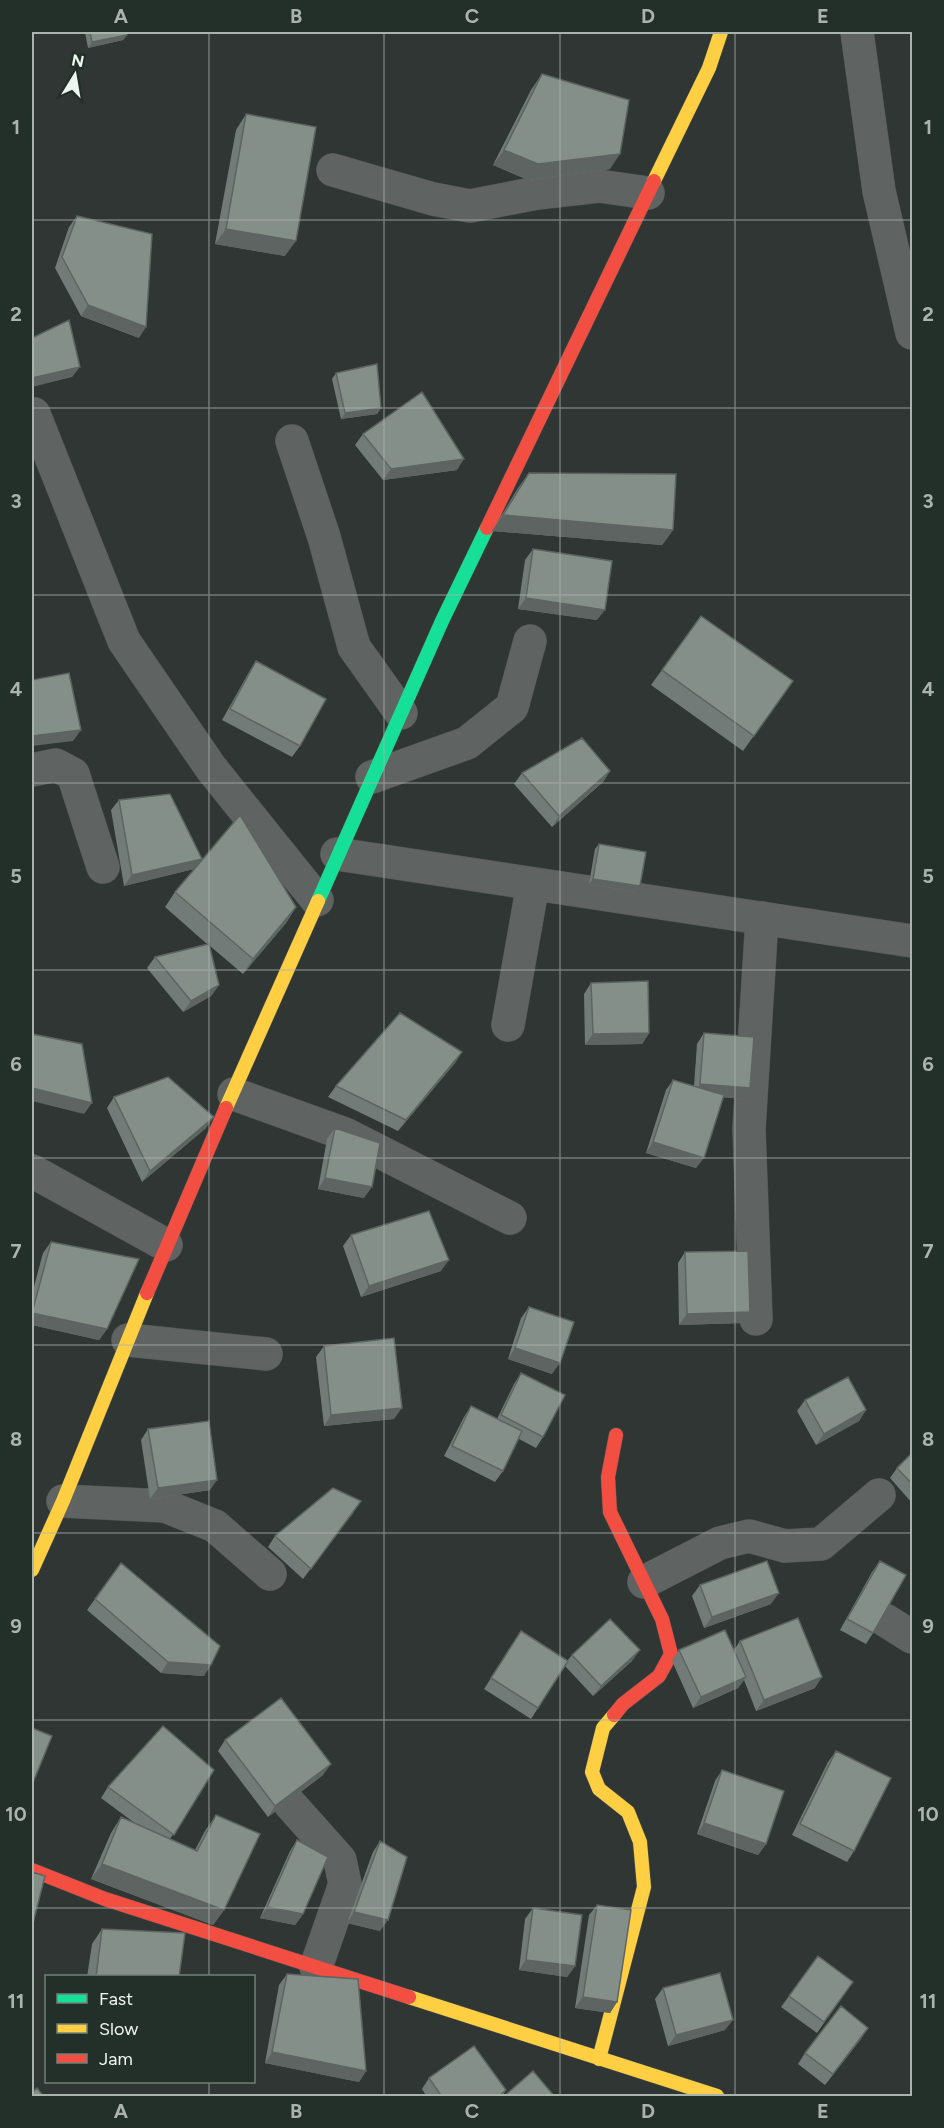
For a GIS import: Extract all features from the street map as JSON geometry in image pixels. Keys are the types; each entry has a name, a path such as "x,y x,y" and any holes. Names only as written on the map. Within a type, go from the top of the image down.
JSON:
{"street":[{"path":"32,1570 63,1501 166,1245 400,713 442,621 709,68 721,32"},
{"path":"857,32 879,191 912,333"},
{"path":"333,170 433,199 470,206 537,193 599,186 648,193"},
{"path":"34,414 124,641 211,768 317,900"},
{"path":"292,441 324,537 354,647 400,713"},
{"path":"372,777 467,743 512,707 530,641"},
{"path":"32,770 56,765 74,774 103,867"},
{"path":"337,854 912,941"},
{"path":"507,1025 533,884"},
{"path":"756,1319 749,1129 762,918"},
{"path":"234,1094 345,1134 510,1218"},
{"path":"32,1171 166,1245"},
{"path":"128,1340 266,1354"},
{"path":"599,2059 644,1887 640,1842 628,1812 599,1790 592,1772 603,1728 623,1704 658,1676 671,1654 662,1619 610,1512 608,1477 616,1436"},
{"path":"644,1582 720,1543 749,1536 784,1546 821,1544 879,1495"},
{"path":"63,1501 165,1506 215,1526 270,1574"},
{"path":"885,1620 912,1636"},
{"path":"290,1803 340,1860 345,1884 316,1967"},
{"path":"32,1870 105,1899 717,2097"}],"building":[{"path":"90,32 126,32 127,35 92,42"},
{"path":"542,74 629,100 620,154 538,164 504,150"},
{"path":"246,114 316,127 296,241 226,229"},
{"path":"77,216 152,234 146,327 88,305 62,257"},
{"path":"69,320 80,367 32,378 32,338"},
{"path":"377,364 381,408 345,413 336,373"},
{"path":"422,392 464,459 391,469 363,434"},
{"path":"529,473 676,474 673,530 503,515"},
{"path":"533,549 612,561 605,610 526,598"},
{"path":"701,616 793,681 754,736 662,670"},
{"path":"256,661 326,699 300,746 230,709"},
{"path":"69,673 81,730 32,736 32,680"},
{"path":"582,738 610,771 559,816 522,773"},
{"path":"170,794 202,859 132,875 119,800"},
{"path":"240,815 296,907 253,959 175,892"},
{"path":"599,844 646,852 640,886 593,879"},
{"path":"209,944 219,985 191,1001 155,957"},
{"path":"648,981 649,1033 593,1034 591,983"},
{"path":"400,1013 462,1052 406,1120 336,1086"},
{"path":"704,1033 754,1037 750,1088 700,1084"},
{"path":"32,1034 82,1044 92,1103 32,1088"},
{"path":"168,1077 214,1117 150,1171 114,1097"},
{"path":"673,1080 724,1095 704,1158 653,1142"},
{"path":"335,1128 380,1143 372,1187 325,1178"},
{"path":"429,1211 449,1260 369,1286 351,1235"},
{"path":"51,1242 139,1259 107,1329 32,1313"},
{"path":"748,1251 750,1312 687,1314 685,1252"},
{"path":"529,1307 574,1322 560,1363 515,1348"},
{"path":"394,1338 402,1408 331,1415 324,1346"},
{"path":"521,1373 565,1395 543,1437 501,1415"},
{"path":"848,1377 866,1410 824,1434 805,1400"},
{"path":"471,1406 522,1431 503,1471 452,1446"},
{"path":"209,1421 217,1480 158,1488 148,1429"},
{"path":"912,1453 912,1484 897,1468"},
{"path":"333,1488 361,1501 311,1569 275,1536"},
{"path":"767,1561 779,1593 712,1617 700,1585"},
{"path":"880,1561 906,1575 873,1633 847,1619"},
{"path":"121,1563 220,1646 211,1665 168,1662 95,1599"},
{"path":"798,1618 822,1677 764,1700 740,1641"},
{"path":"610,1619 640,1650 601,1686 572,1655"},
{"path":"725,1630 746,1677 701,1697 679,1650"},
{"path":"521,1631 568,1661 538,1708 491,1678"},
{"path":"281,1698 331,1764 275,1806 225,1740"},
{"path":"163,1726 214,1770 174,1835 108,1787"},
{"path":"32,1728 52,1736 34,1780 32,1779"},
{"path":"836,1751 891,1778 854,1851 800,1824"},
{"path":"722,1770 784,1791 766,1844 704,1823"},
{"path":"216,1815 260,1834 224,1910 102,1864 121,1817 197,1851"},
{"path":"297,1840 328,1857 303,1914 267,1907"},
{"path":"380,1841 407,1857 388,1920 354,1912"},
{"path":"32,1872 45,1876 32,1927"},
{"path":"597,1905 631,1910 617,2002 583,1997"},
{"path":"533,1908 582,1915 575,1966 526,1960"},
{"path":"102,1929 185,1933 179,1975 96,1975"},
{"path":"818,1956 853,1982 824,2022 789,1996"},
{"path":"720,1973 733,2020 676,2035 663,1988"},
{"path":"287,1974 358,1979 366,2071 272,2052"},
{"path":"841,2006 868,2028 833,2074 805,2053"},
{"path":"474,2046 506,2090 498,2097 442,2097 429,2078"},
{"path":"533,2071 555,2097 503,2097"},
{"path":"37,2088 44,2097 32,2097 32,2093"}],"traffic: fast":[{"path":"318,901 442,621 487,528"}],"traffic: slow":[{"path":"654,181 709,68 721,32"},
{"path":"226,1108 318,901"},
{"path":"32,1570 63,1501 147,1293"},
{"path":"599,2059 644,1887 640,1842 628,1812 599,1789 592,1772 603,1728 614,1715"},
{"path":"409,1997 717,2096"}],"traffic: jam":[{"path":"487,528 654,181"},
{"path":"147,1293 226,1108"},
{"path":"614,1715 623,1704 659,1676 671,1654 662,1619 610,1512 608,1477 616,1435"},
{"path":"32,1870 105,1899 409,1997"}]}
